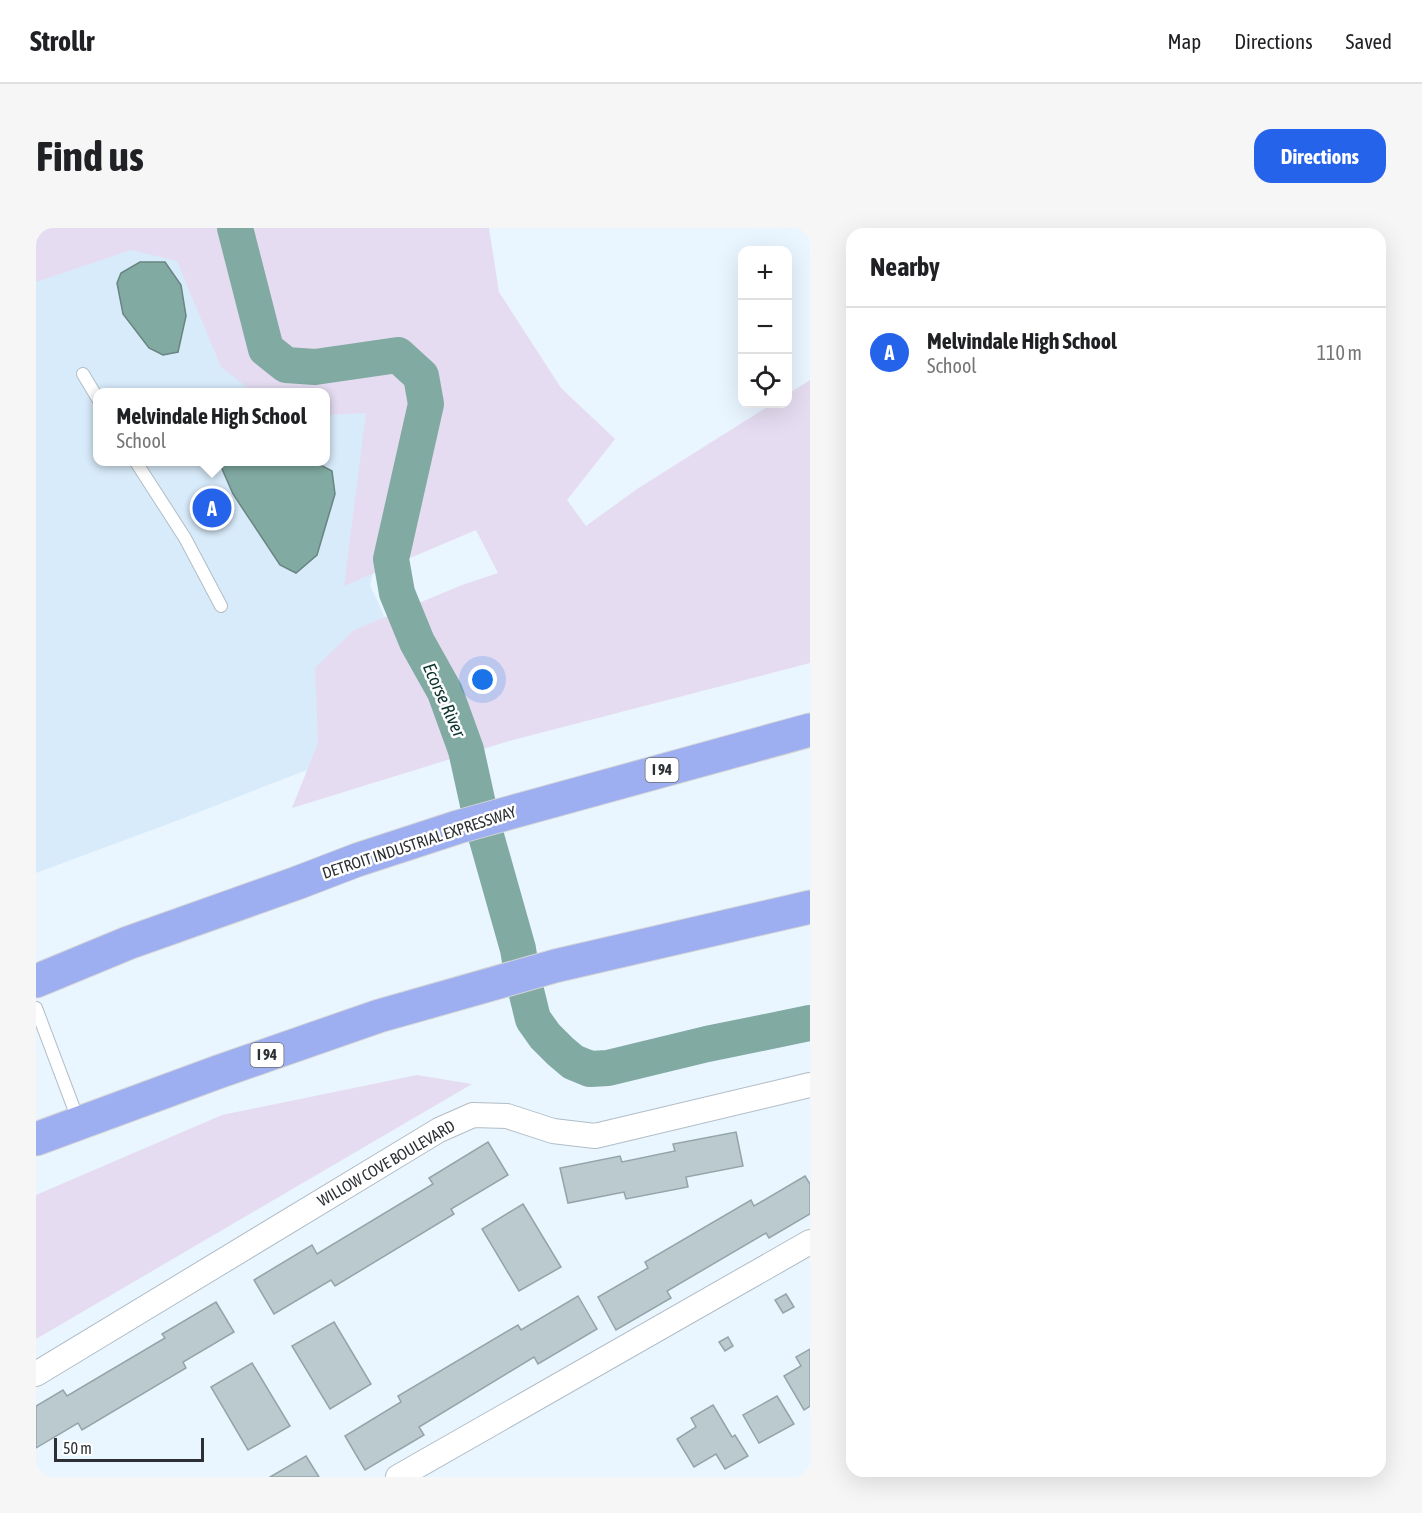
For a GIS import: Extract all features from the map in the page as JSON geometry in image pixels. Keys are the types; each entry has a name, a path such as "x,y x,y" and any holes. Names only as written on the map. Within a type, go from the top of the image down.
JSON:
{"highway":[{"name":"DETROIT INDUSTRIAL EXPRESSWAY","path":"36,981 128,943 357,860 458,827 810,730"},
{"name":"I 94","path":"36,1139 379,1016 555,966 810,907"}],"street":[{"name":"WILLOW COVE BOULEVARD","path":"36,1374 439,1130 473,1115 507,1116 553,1131 595,1136 810,1085"},
{"path":"398,1477 810,1242"}],"lane":[{"path":"83,374 93,391"},
{"path":"139,466 185,537 220,606"},
{"path":"36,1008 79,1123"}],"shaded area":[{"path":"36,228 489,228 499,292 561,388 615,439 567,500 586,526 637,489 766,408 792,408 792,391 810,380 810,663 509,741 292,808 318,743 315,668 354,630 462,585 498,573 476,530 344,586 366,413 330,415 330,388 248,388 221,367 177,261 131,250 36,282"},
{"path":"218,228 406,430 370,585 406,664 363,748 36,873 36,248"},
{"path":"140,262 165,262 181,285 186,316 178,352 163,355 149,348 123,314 117,283 121,273"},
{"path":"221,466 323,466 332,471 335,494 317,555 296,573 280,565 233,494"},
{"path":"417,1075 472,1084 36,1339 36,1195 222,1115"}],"building":[{"path":"736,1132 743,1166 686,1177 688,1187 626,1199 624,1192 568,1203 560,1168 620,1156 622,1162 675,1151 673,1144"},
{"path":"488,1142 508,1175 451,1209 454,1214 335,1286 331,1280 274,1314 254,1280 312,1245 317,1254 433,1184 429,1178"},
{"path":"805,1176 810,1184 810,1214 769,1238 766,1233 667,1291 671,1298 616,1330 598,1297 648,1268 645,1262 751,1200 754,1206"},
{"path":"523,1204 561,1267 519,1291 482,1229"},
{"path":"786,1294 794,1307 783,1313 775,1300"},
{"path":"578,1296 597,1329 538,1364 534,1357 419,1427 424,1435 365,1470 345,1436 401,1402 398,1396 518,1325 521,1330"},
{"path":"216,1302 234,1332 183,1362 186,1368 82,1430 78,1423 36,1448 36,1406 63,1390 67,1396 165,1338 162,1334"},
{"path":"334,1322 371,1384 330,1409 292,1346"},
{"path":"728,1337 733,1346 725,1351 719,1342"},
{"path":"810,1349 810,1406 804,1410 784,1376 801,1366 796,1357"},
{"path":"252,1363 290,1426 248,1450 211,1387"},
{"path":"777,1396 794,1424 759,1443 743,1415"},
{"path":"713,1405 732,1437 735,1435 748,1456 725,1469 716,1454 694,1467 677,1439 696,1427 691,1418"},
{"path":"306,1456 319,1477 270,1477"}],"waterway":[{"name":"Ecorse River","path":"235,228 266,349 286,365 315,367 398,355 421,376 426,404 391,559 397,593 417,642 445,692 466,750 481,818 518,949 533,1019 545,1036 573,1062 590,1069 608,1068 707,1044 810,1023"}],"place":[{"name":"Melvindale High School","path":"212,508"}]}
